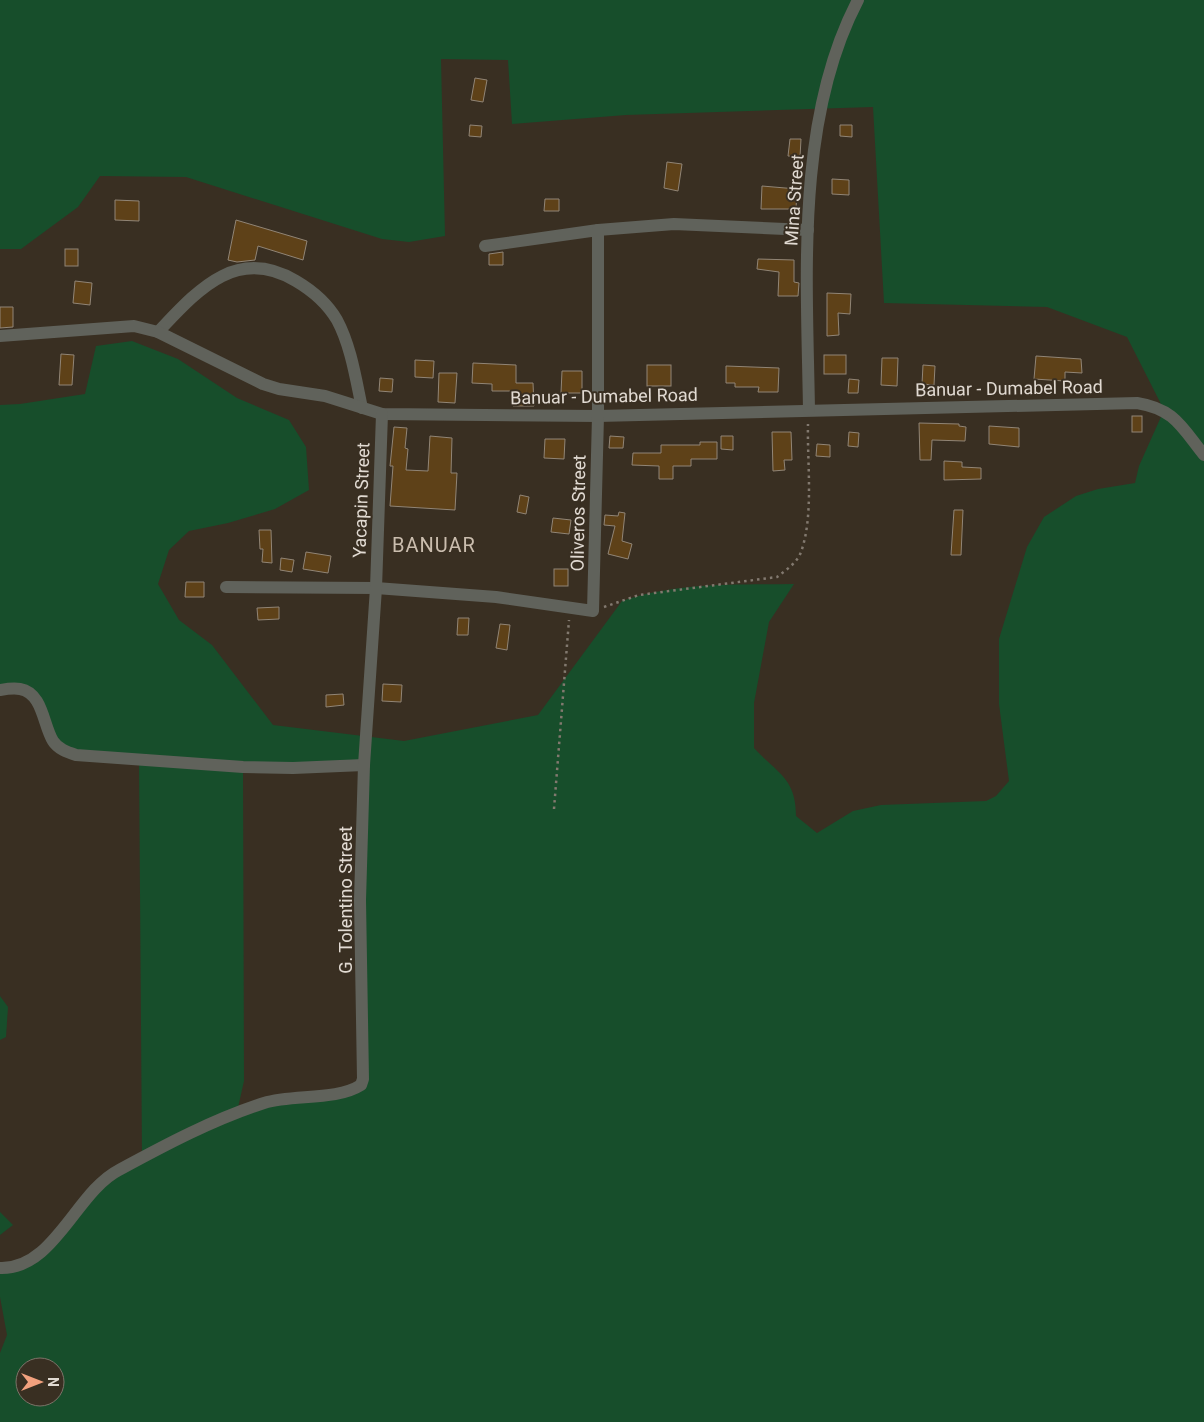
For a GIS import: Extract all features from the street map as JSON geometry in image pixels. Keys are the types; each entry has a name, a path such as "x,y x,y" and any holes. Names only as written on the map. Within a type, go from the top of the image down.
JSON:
{"street":[{"name":"Mina Street","path":"809,410 808,230 816,132 825,89 842,30 858,0"},
{"path":"485,246 598,230 674,224 808,230"},
{"name":"Oliveros Street","path":"593,611 598,416 598,230"},
{"path":"158,332 196,292 232,271 256,269 284,274 322,300 337,321 351,359 362,408"},
{"name":"Banuar - Dumabel Road","path":"0,336 134,326 158,332 263,384 279,389 325,396 382,414 598,416 1138,403 1164,410 1173,416 1204,455"},
{"name":"Yacapin Street","path":"376,588 382,414"},
{"path":"226,586 376,588 496,596 593,611"},
{"name":"G. Tolentino Street","path":"0,1268 24,1264 39,1256 107,1176 237,1113 267,1102 347,1091 361,1085 363,1079 360,900 364,765 376,588"},
{"path":"0,690 20,689 33,696 41,710 53,741 62,750 76,755 243,767 293,768 364,765"}],"path":[{"path":"593,611 639,595 777,577 793,564 801,552 806,522 809,410"},
{"path":"554,809 570,608"}],"green space":[{"path":"0,0 1204,0 1204,1422 0,1422 0,1353 7,1335 0,1297 0,1268 23,1264 80,1207 142,1157 139,761 62,750 33,696 0,690 0,405 20,404 85,394 96,346 132,341 178,359 237,398 289,420 306,447 309,490 275,509 228,523 189,531 169,550 158,584 179,620 212,645 273,725 404,741 538,715 622,601 664,590 707,586 794,584 769,622 754,703 754,748 784,777 793,793 796,816 817,833 853,811 881,805 986,801 996,796 1009,781 999,704 999,639 1027,547 1044,517 1076,496 1098,489 1135,483 1139,466 1164,410 1127,337 1047,307 884,303 873,107 626,115 512,124 508,60 441,59 445,236 409,242 382,239 186,177 100,176 78,207 21,249 0,249","holes":["364,765 361,1085 237,1112 244,1081 243,767"]},
{"path":"0,996 8,1007 6,1037 0,1040"},
{"path":"0,1212 13,1225 0,1235"}],"building":[{"path":"475,78 487,80 483,102 471,100"},
{"path":"470,125 482,126 481,137 469,136"},
{"path":"840,125 852,125 852,137 840,136"},
{"path":"790,139 801,139 800,157 788,156"},
{"path":"667,162 682,164 678,191 664,188"},
{"path":"832,179 849,180 849,195 832,194"},
{"path":"762,186 797,189 796,209 761,209"},
{"path":"545,199 559,199 559,211 544,211"},
{"path":"115,200 139,201 139,221 115,220"},
{"path":"236,220 307,241 303,260 258,246 255,260 237,262 228,260"},
{"path":"65,249 78,249 78,266 65,266"},
{"path":"503,252 503,265 489,265 489,254"},
{"path":"758,259 794,260 794,282 799,283 798,296 778,296 779,272 757,269"},
{"path":"75,281 92,283 90,305 73,303"},
{"path":"827,293 851,294 850,314 838,313 839,335 827,336"},
{"path":"0,307 13,307 13,327 0,328"},
{"path":"61,354 74,355 72,385 59,385"},
{"path":"824,355 846,355 846,374 824,374"},
{"path":"1036,356 1081,359 1082,373 1065,372 1065,381 1034,379"},
{"path":"882,358 898,358 897,386 881,385"},
{"path":"415,360 434,361 433,378 415,377"},
{"path":"473,363 516,365 516,383 533,383 534,406 513,406 512,391 492,391 492,384 472,383"},
{"path":"647,365 671,365 671,386 647,386"},
{"path":"923,365 935,366 934,385 922,384"},
{"path":"726,366 779,368 778,392 758,392 759,387 735,387 735,383 726,383"},
{"path":"562,371 582,371 582,393 561,393"},
{"path":"439,373 457,373 455,403 438,402"},
{"path":"380,378 393,379 392,392 379,391"},
{"path":"849,379 859,380 858,393 848,393"},
{"path":"1132,416 1142,416 1142,432 1132,432"},
{"path":"919,423 959,424 959,426 966,427 965,441 932,440 931,460 920,460"},
{"path":"989,426 1019,428 1019,447 989,444"},
{"path":"394,427 407,428 405,448 408,449 406,470 428,471 430,436 452,438 451,473 457,473 455,510 390,506 393,466 390,466"},
{"path":"772,432 791,432 792,460 784,460 785,470 773,471"},
{"path":"849,432 859,433 858,447 848,446"},
{"path":"610,436 624,437 623,448 609,448"},
{"path":"721,436 733,436 733,450 721,449"},
{"path":"545,439 565,439 564,459 544,458"},
{"path":"700,442 717,442 717,459 691,459 691,466 673,466 673,479 659,479 659,466 632,465 633,453 661,453 661,445 700,445"},
{"path":"817,444 830,445 830,457 816,456"},
{"path":"944,461 962,462 962,467 981,468 981,479 944,480"},
{"path":"520,495 529,497 526,514 517,512"},
{"path":"954,510 963,510 961,555 951,555"},
{"path":"619,512 625,513 622,541 632,544 628,559 608,554 615,526 604,525 605,515 618,516"},
{"path":"553,518 571,520 569,534 551,532"},
{"path":"259,530 271,530 272,563 262,562 263,549 260,549"},
{"path":"306,552 331,556 328,573 303,569"},
{"path":"281,558 294,560 292,572 280,570"},
{"path":"554,569 568,569 568,586 554,586"},
{"path":"186,582 204,582 204,597 185,597"},
{"path":"279,607 279,619 258,620 257,608"},
{"path":"458,618 469,618 468,635 457,635"},
{"path":"500,624 510,625 507,650 496,648"},
{"path":"383,684 402,685 401,702 382,701"},
{"path":"343,694 344,705 326,707 326,695"}],"district":[{"name":"BANUAR","path":"434,545"}]}
